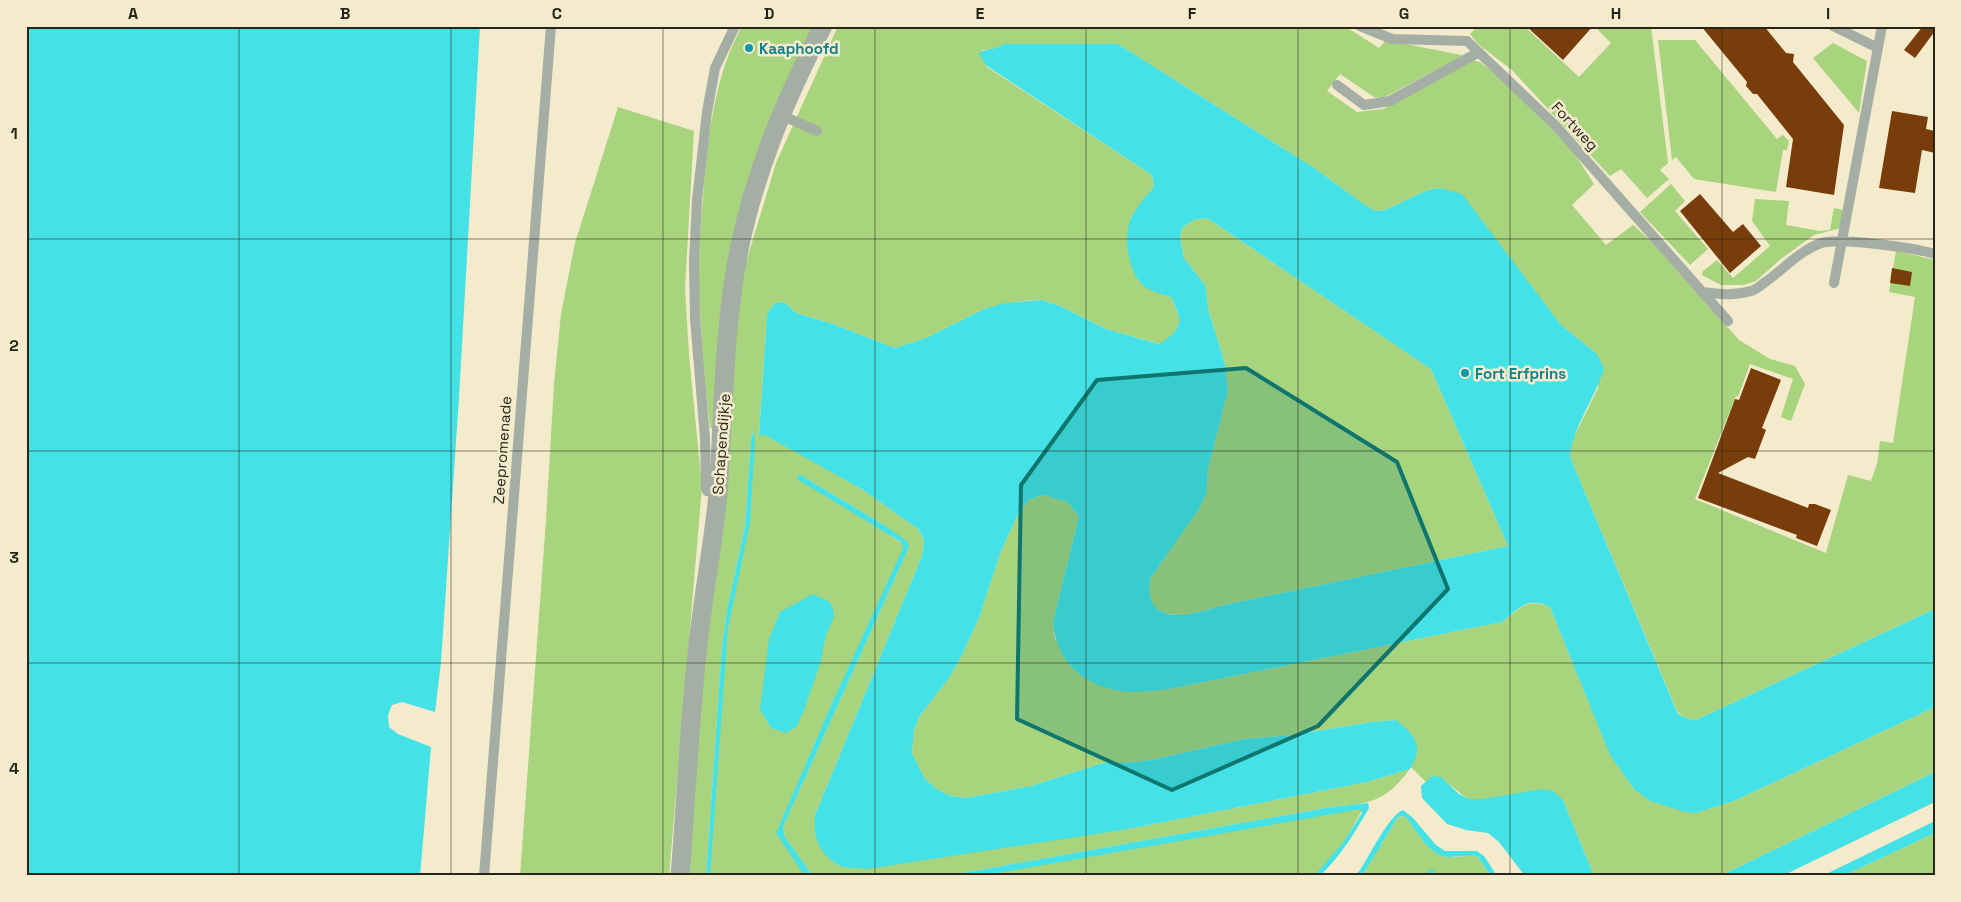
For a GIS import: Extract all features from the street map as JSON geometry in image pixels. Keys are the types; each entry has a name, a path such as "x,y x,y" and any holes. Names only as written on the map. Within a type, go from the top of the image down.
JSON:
{"street":[{"name":"Schapendijkje","path":"680,876 696,656 704,592 711,557 718,494 728,331 739,252 760,170 781,115 823,26"}],"lane":[{"name":"Zeepromenade","path":"484,876 551,26"},
{"path":"718,494 710,493 706,488 695,318 694,260 697,200 707,112 715,68 735,26"},
{"name":"Fortweg","path":"1360,26 1392,39 1467,41 1556,126 1728,321"},
{"path":"1833,26 1878,48"},
{"path":"1834,283 1882,26"},
{"path":"1337,85 1364,105 1390,101 1479,52"},
{"path":"781,115 817,131"},
{"path":"1702,292 1728,295 1753,290 1773,277 1798,255 1822,243 1842,241 1917,249 1935,254"}],"highlighted area":[{"path":"1246,368 1397,462 1448,589 1318,726 1172,790 1017,719 1021,485 1097,380"}],"green space":[{"path":"742,26 813,26 770,123 715,428 710,428 700,302 699,256 702,215 712,116 726,61"},
{"path":"838,26 1340,26 1351,30 1379,48 1386,40 1462,56 1383,98 1374,97 1340,74 1327,91 1357,112 1383,109 1472,60 1480,62 1509,85 1571,148 1594,184 1572,205 1606,245 1633,225 1651,241 1739,340 1770,359 1795,366 1805,384 1791,421 1781,417 1793,379 1750,364 1695,499 1826,553 1848,475 1871,481 1877,464 1880,441 1893,443 1915,297 1889,292 1896,251 1935,260 1935,609 1696,720 1686,718 1678,713 1570,457 1571,443 1598,388 1597,354 1561,325 1439,188 1428,190 1385,210 1375,211 1313,167 1118,44 1003,44 999,48 982,50 987,67 1152,175 1154,187 1131,217 1151,289 1172,298 1179,322 1173,333 1160,344 1106,329 1060,306 1042,300 1022,301 984,309 926,338 895,348 833,324 796,313 784,302 775,303 767,314 759,436 765,434 863,490 918,529 924,540 922,556 815,815 1128,829 1367,782 1410,769 1384,795 1357,804 1331,807 946,876 813,876 785,837 783,827 909,547 884,525 799,474 906,546 779,833 810,876 709,876 727,633 746,529 753,432 745,526 727,610 722,646 706,876 688,876 697,728 737,315 744,269 776,163"},
{"path":"1478,26 1501,26 1503,28 1505,26 1524,26 1579,77 1611,43 1594,26 1651,26 1668,163 1660,170 1669,179 1647,198 1621,169 1610,176 1512,70 1478,44 1470,34"},
{"path":"1658,40 1695,40 1777,139 1783,135 1789,141 1787,150 1783,150 1776,192 1694,179 1676,157 1672,160"},
{"path":"1833,43 1867,61 1859,113 1813,58"},
{"path":"618,107 694,131 685,288 689,355 702,487 669,876 520,876 554,384 561,314 575,243"},
{"path":"1671,184 1685,201 1675,211 1708,249 1690,265 1640,212"},
{"path":"1755,199 1789,201 1786,225 1820,231 1830,230 1834,208 1844,210 1841,228 1814,235 1782,258 1756,281 1743,285 1721,285 1702,275 1703,271 1717,260 1733,278 1770,246 1752,221"},
{"path":"1207,218 1431,369 1508,546 1224,605 1199,612 1174,615 1163,612 1155,606 1150,595 1150,579 1199,509 1207,492 1208,469 1228,391 1225,364 1209,312 1205,285 1184,258 1180,238 1182,228 1194,220"},
{"path":"1044,495 1067,502 1079,516 1053,622 1055,639 1169,689 1502,622 1524,606 1535,603 1550,607 1610,754 1634,789 1696,813 1734,801 1935,707 1935,772 1720,876 1594,876 1563,800 1469,799 1447,782 1437,777 1432,776 1426,782 1411,767 1414,762 1396,720 1371,722 1293,735 1244,739 1151,760 1103,763 1031,786 966,798 951,796 938,790 925,779 912,753 914,729 921,714 949,678 962,655 979,618 1001,551 1019,512 1030,499"},
{"path":"1364,807 1336,856 1317,876 969,876"},
{"path":"1398,817 1406,817 1430,848 1442,856 1477,856 1491,876 1362,876"},
{"path":"1935,833 1935,876 1843,876"}],"water":[{"path":"26,26 480,26 459,398 441,662 435,712 402,702 392,705 388,715 389,727 398,734 431,747 420,876 26,876"},
{"path":"1003,44 1118,44 1313,167 1375,211 1385,210 1428,190 1440,188 1462,194 1561,325 1597,354 1604,369 1579,424 1570,457 1678,714 1696,720 1935,609 1935,707 1734,801 1696,813 1685,812 1650,801 1634,789 1610,755 1550,607 1542,604 1529,603 1502,622 1169,689 1130,692 1115,690 1088,680 1077,672 1061,651 1053,622 1079,516 1067,502 1044,495 1030,499 1019,512 1001,551 979,618 962,655 949,678 921,714 914,729 912,753 925,779 938,790 951,796 966,798 1031,786 1103,763 1151,760 1244,739 1293,735 1371,722 1396,720 1416,741 1417,754 1410,769 1367,782 1128,829 867,869 845,868 835,863 824,852 817,839 814,823 815,815 922,556 924,540 918,529 863,490 765,435 759,436 767,314 775,303 784,302 796,313 833,324 895,348 926,338 984,309 1005,303 1042,300 1060,306 1106,329 1159,344 1173,333 1179,322 1178,313 1172,298 1150,290 1138,280 1128,252 1129,224 1137,208 1154,187 1152,175 987,66 979,54 984,50","holes":["1207,218 1431,369 1508,546 1224,605 1199,612 1174,615 1163,612 1155,606 1150,595 1150,579 1199,509 1207,492 1208,469 1228,391 1225,364 1209,312 1205,285 1184,258 1180,238 1182,228 1194,220"]},
{"path":"754,430 755,442 750,523 728,628 710,876 706,876 722,646 727,610 745,526 751,440"},
{"path":"799,474 884,525 907,541 909,547 783,827 785,837 813,876 805,876 776,833 833,701 903,548 901,542 797,479"},
{"path":"813,594 828,601 833,608 834,617 826,635 820,664 804,710 797,726 786,733 771,728 760,709 769,639 780,612"},
{"path":"1935,772 1935,802 1782,876 1720,876"},
{"path":"1432,776 1441,777 1459,794 1469,799 1483,799 1542,789 1553,791 1563,800 1594,876 1525,876 1499,842 1488,833 1466,830 1447,824 1422,798 1421,786"},
{"path":"1368,803 1369,808 1353,835 1335,860 1320,876 1314,876 1342,844 1362,813 1361,809 981,876 946,876 1331,807"},
{"path":"1403,810 1413,818 1436,845 1445,851 1477,851 1484,856 1497,876 1491,876 1477,856 1449,857 1436,853 1424,842 1406,817 1402,816 1398,817 1362,876 1355,876 1386,828 1398,813"},
{"path":"1935,821 1935,833 1843,876 1822,876"}],"building":[{"path":"1526,26 1593,26 1563,60"},
{"path":"1701,26 1764,26 1786,53 1794,54 1793,62 1844,125 1834,195 1786,187 1793,139 1757,94 1753,94 1746,86 1747,82"},
{"path":"1923,26 1935,26 1935,31 1915,58 1904,50"},
{"path":"1892,111 1928,117 1926,129 1935,131 1935,153 1922,150 1915,193 1879,188"},
{"path":"1700,194 1733,232 1743,224 1761,246 1730,273 1680,211"},
{"path":"1892,268 1912,272 1910,286 1890,283"},
{"path":"1751,368 1781,380 1762,428 1766,430 1755,459 1748,457 1718,473 1808,508 1809,504 1815,504 1831,510 1817,546 1796,538 1797,535 1698,498 1735,399 1739,400"}],"waterway":[{"path":"1428,876 1432,872"}],"place":[{"name":"Kaaphoofd","path":"749,48"},
{"name":"Fort Erfprins","path":"1465,373"}]}
